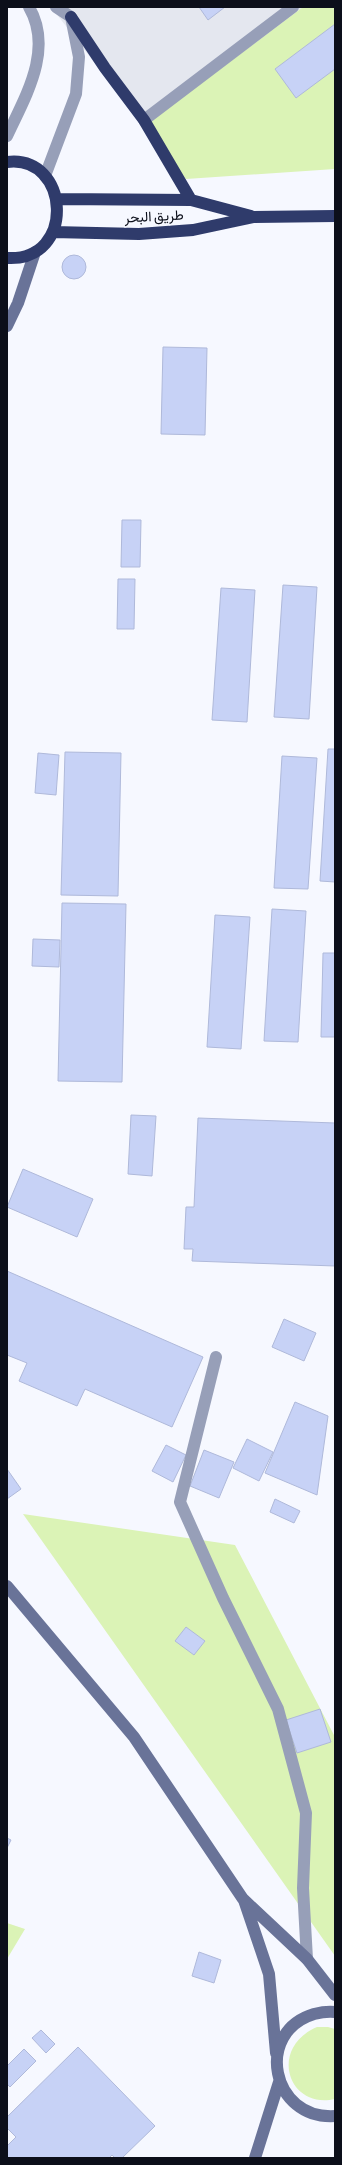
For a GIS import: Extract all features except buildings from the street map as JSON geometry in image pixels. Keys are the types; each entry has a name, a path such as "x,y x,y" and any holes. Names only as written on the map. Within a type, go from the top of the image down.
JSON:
{"highway":[{"path":"70,17 105,68 144,120 191,200"},
{"path":"7,162 30,166 45,176 57,199 58,216 53,232 46,243 35,252 17,259 7,258"},
{"name":"طريق البحر","path":"57,199 191,200 254,217"},
{"name":"طريق البحر","path":"53,232 154,232 193,230 254,217 335,216"}],"main road":[{"path":"7,326 18,303 35,252"},
{"path":"7,1586 134,1737 243,1899 307,1959 335,1995"},
{"path":"243,1899 269,1974 276,2070 279,2082 288,2098 301,2109 317,2115 335,2116"},
{"path":"276,2058 284,2035 303,2018 326,2011 335,2012"},
{"path":"254,2158 279,2082"}],"street":[{"path":"7,136 34,79 39,47 33,14 29,7"},
{"path":"45,176 76,94 79,57 70,17 56,7"},
{"path":"144,120 293,7"},
{"path":"216,1357 180,1502 223,1598 278,1709 306,1813 303,1888 307,1959"}],"shaded area":[{"path":"51,7 303,7 144,126"}],"green space":[{"path":"303,7 335,7 335,169 186,179 144,126"},
{"path":"23,1514 235,1545 335,1737 335,1956"},
{"path":"7,1923 25,1929 7,1959"},
{"path":"317,2027 328,2027 335,2029 335,2099 319,2100 305,2095 296,2087 290,2075 289,2062 293,2049 302,2037"}]}
